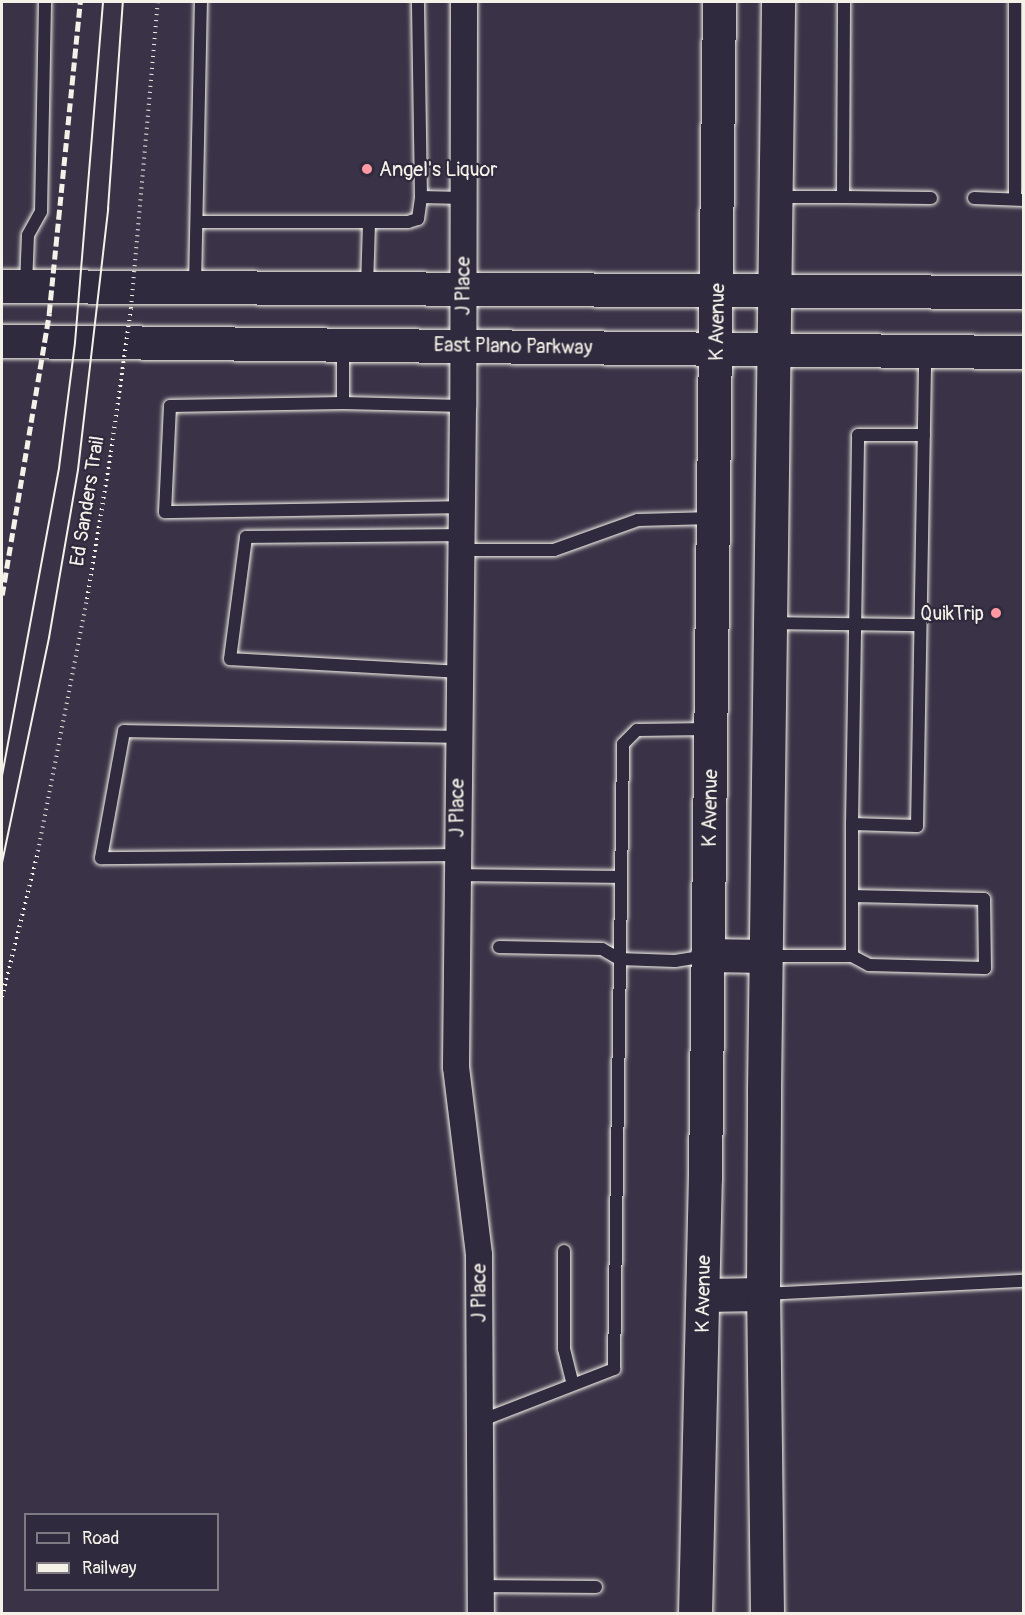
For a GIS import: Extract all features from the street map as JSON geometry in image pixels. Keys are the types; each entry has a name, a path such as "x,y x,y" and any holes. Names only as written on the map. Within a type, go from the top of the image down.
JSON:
{"main road":[{"name":"K Avenue","path":"693,1609 703,1295 719,2"},
{"path":"767,1613 763,1294 778,2"},
{"path":"14,286 195,289 367,287 1023,292"},
{"name":"East Plano Parkway","path":"2,341 1023,352"},
{"path":"707,955 766,956"},
{"path":"703,1295 763,1294"}],"street":[{"name":"J Place","path":"464,2 464,345 456,1067 479,1255 481,1614"}],"lane":[{"path":"14,286 28,235 41,212 45,2"},
{"path":"195,289 201,2"},
{"path":"197,222 408,222 418,219 421,197 418,2"},
{"path":"843,197 844,2"},
{"path":"974,198 1019,199 1015,2"},
{"path":"421,197 463,198"},
{"path":"775,197 931,198"},
{"path":"367,287 369,222"},
{"path":"343,344 343,403"},
{"path":"852,824 918,826 925,351"},
{"path":"462,507 165,512 170,405 343,403 463,405"},
{"path":"852,956 858,435 924,435"},
{"path":"460,672 230,659 246,537 462,543 554,550 638,520 714,518"},
{"path":"771,623 920,625"},
{"path":"480,1421 614,1369 623,744 637,730 711,729"},
{"path":"458,737 124,731 101,858 457,865 621,877"},
{"path":"766,956 852,956 869,965 985,968 984,899 852,896"},
{"path":"499,947 602,949 620,959 675,961 707,955"},
{"path":"564,1251 564,1349 573,1384"},
{"path":"763,1294 1023,1281"},
{"path":"480,1586 596,1587"}],"path":[{"name":"Ed Sanders Trail","path":"2,997 38,851 87,599 111,452 132,297 158,2"}],"tram line":[{"path":"2,776 59,468 75,343 103,2"},
{"path":"2,863 49,638 78,470 108,209 123,2"}],"railway":[{"path":"2,595 49,313 80,2"}],"place":[{"name":"Angel's Liquor","path":"367,169"},
{"name":"QuikTrip","path":"996,613"}]}
